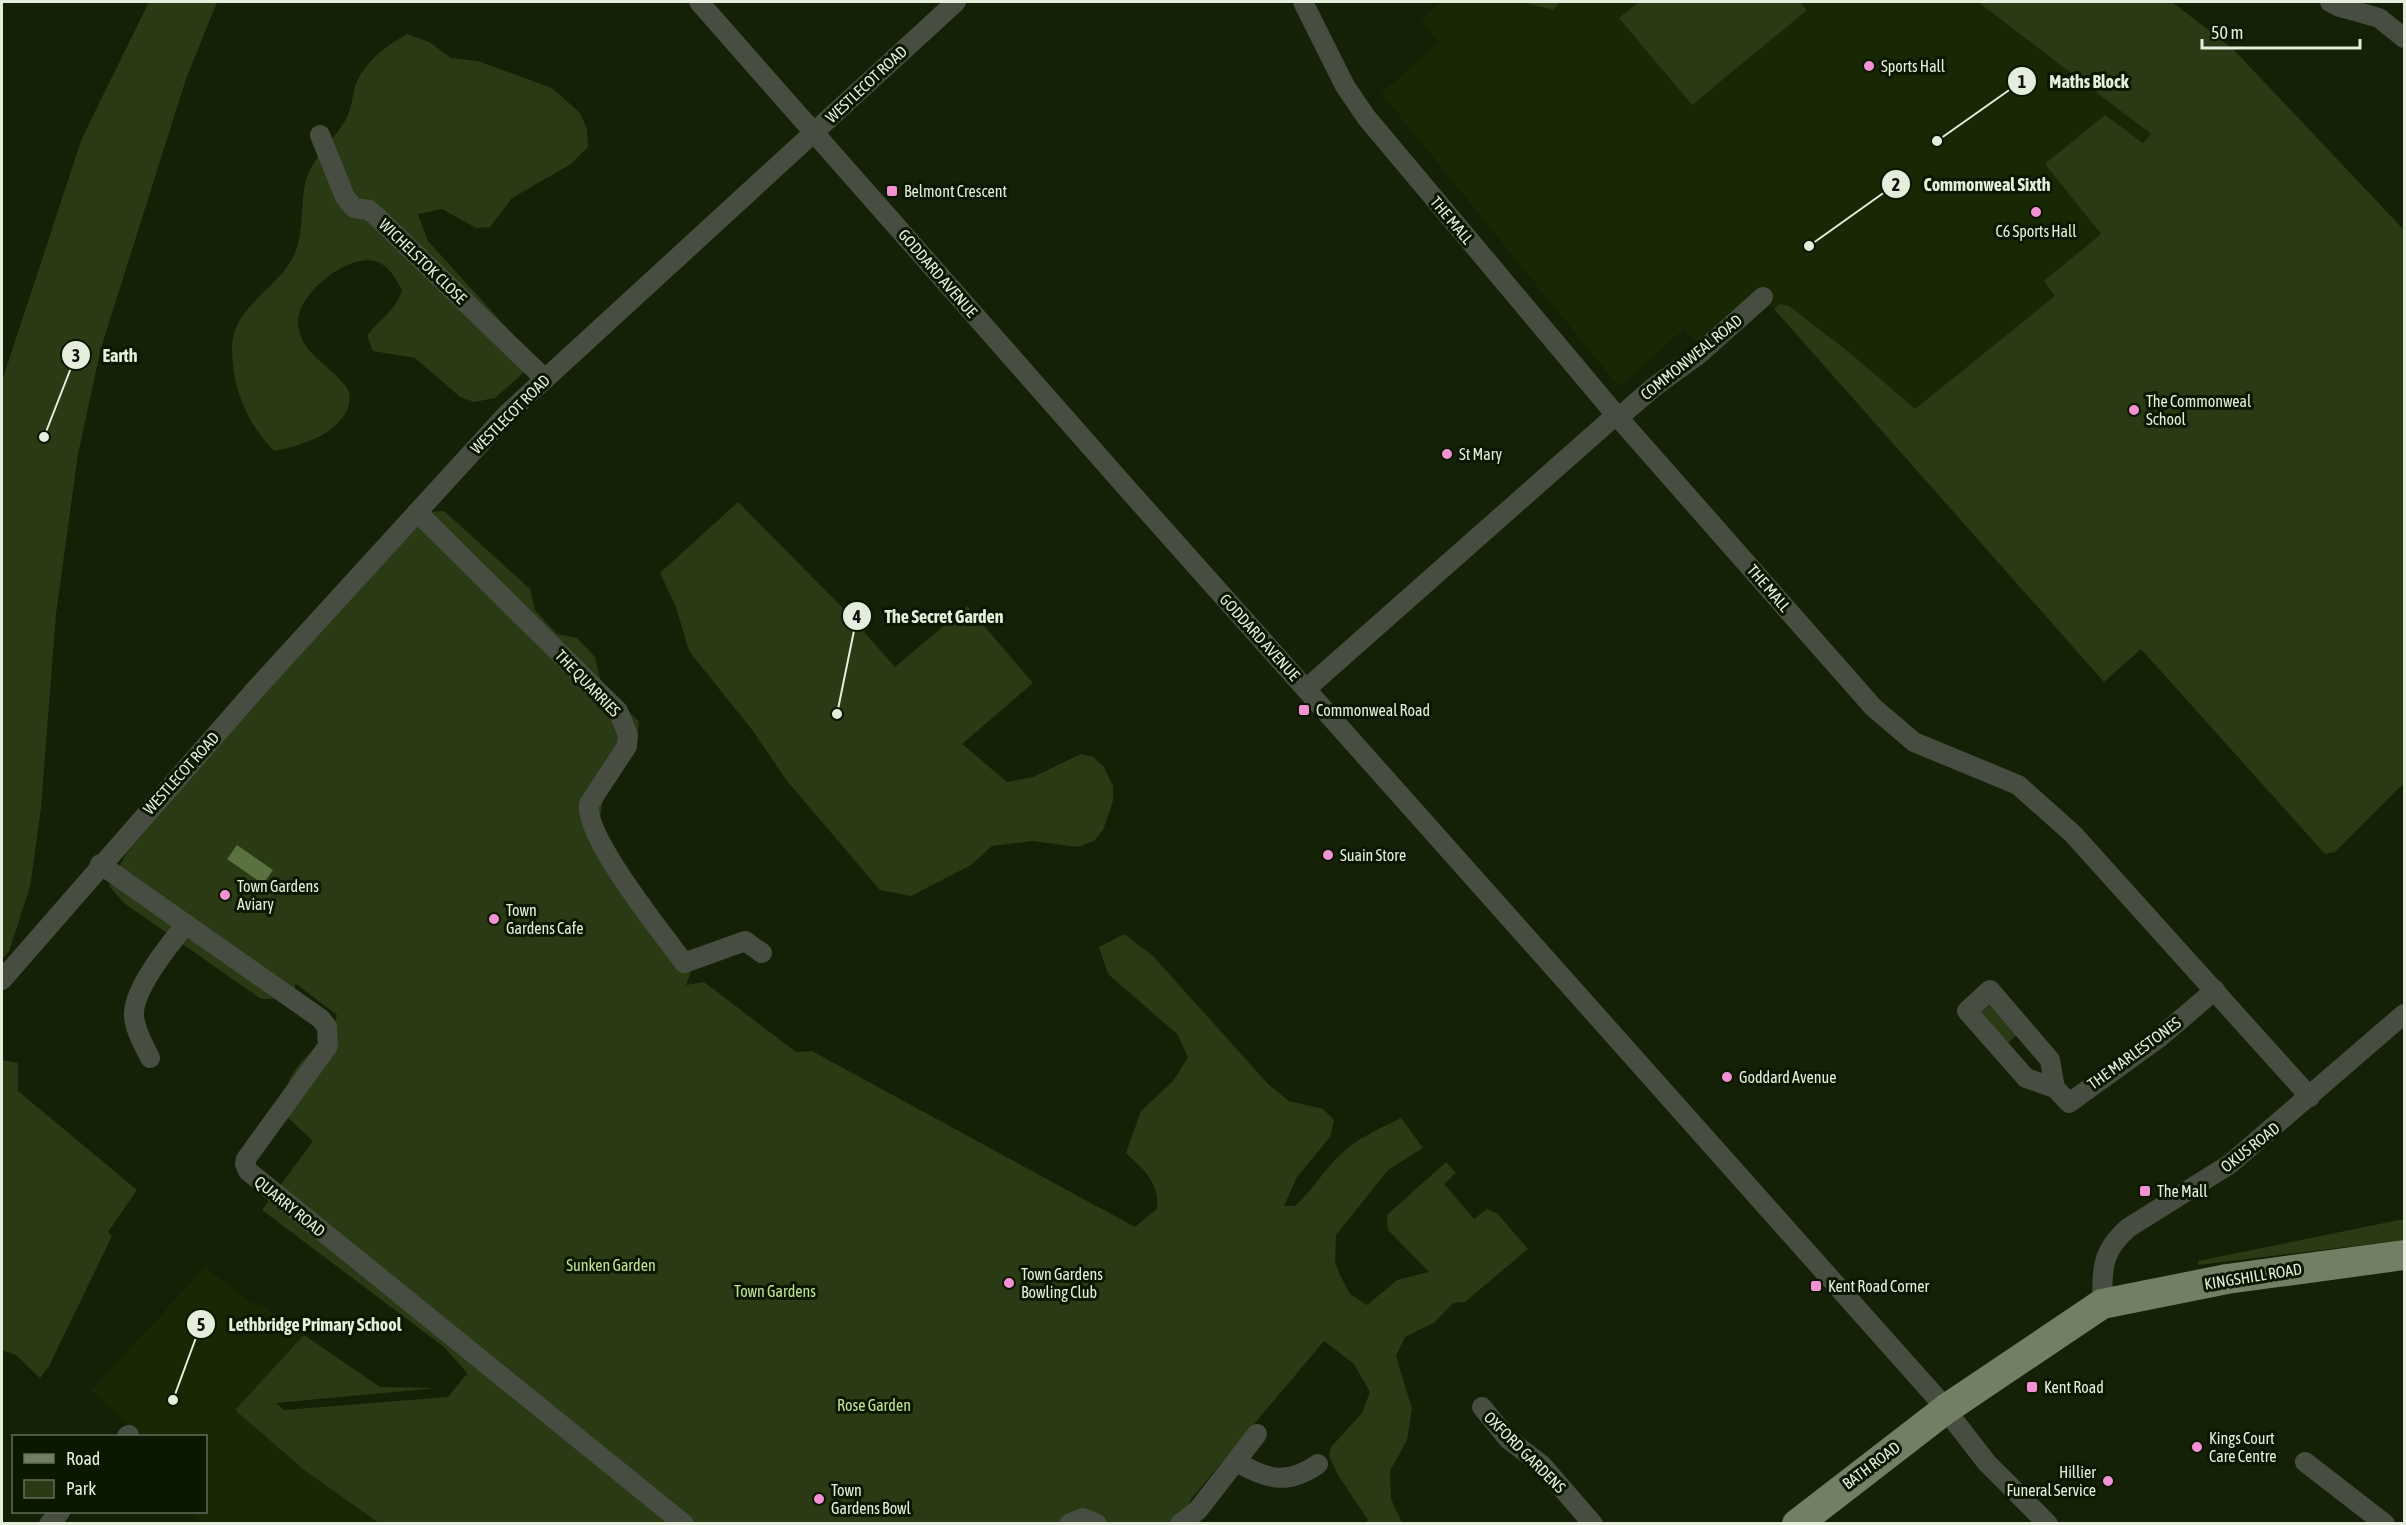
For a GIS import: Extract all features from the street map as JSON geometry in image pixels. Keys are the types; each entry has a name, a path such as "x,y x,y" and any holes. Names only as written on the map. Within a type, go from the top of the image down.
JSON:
{"main road":[{"name":"KINGSHILL ROAD","path":"2102,1304 2228,1279 2404,1256"},
{"path":"1946,1409 2102,1304"},
{"name":"BATH ROAD","path":"1797,1524 1946,1409"}],"street":[{"path":"699,2 815,132"},
{"name":"WESTLECOT ROAD","path":"2,980 100,864 492,430 956,2"},
{"name":"THE MALL","path":"1303,2 1344,86 1366,117 1617,416 1888,722 1905,736 1933,752 2018,785 2049,810 2310,1097"},
{"path":"2330,2 2340,8 2379,18 2404,38"},
{"name":"GODDARD AVENUE","path":"815,132 1946,1409"},
{"name":"WICHELSTOK CLOSE","path":"320,135 345,197 354,208 369,210 376,216 545,379"},
{"name":"COMMONWEAL ROAD","path":"1306,689 1617,416 1698,355 1763,297"},
{"name":"THE QUARRIES","path":"417,512 618,711 628,735 627,746 589,804 587,815 602,847 684,963 745,941 762,953"},
{"name":"QUARRY ROAD","path":"100,864 321,1019 327,1027 328,1046 246,1159 244,1164 248,1171 684,1524"},
{"path":"150,1058 137,1033 134,1005 164,953 186,924"},
{"name":"THE MARLESTONES","path":"2055,1088 2050,1060 1990,990 1967,1011 2026,1078 2055,1088 2069,1103 2107,1073 2159,1038 2215,990"},
{"name":"OKUS ROAD","path":"2102,1304 2103,1261 2118,1237 2128,1228 2230,1164 2404,1014"},
{"name":"OXFORD GARDENS","path":"1482,1407 1508,1438 1542,1465 1593,1524"},
{"path":"1946,1409 1987,1463 2048,1524"},
{"path":"1180,1524 1198,1510 1257,1434"},
{"path":"1236,1461 1269,1477 1286,1479 1295,1477 1318,1464"},
{"path":"2305,1462 2385,1524"},
{"path":"1069,1524 1083,1518 1097,1524"}],"shaded area":[{"name":"The Commonweal School","path":"1442,2 1540,2 1553,10 1561,2 2172,2 2233,49 2404,230 2404,783 2335,852 2325,854 2141,649 2104,682 1757,290 1697,343 1684,329 1619,387 1381,93 1439,43 1421,20"},
{"path":"237,845 273,870 263,884 227,859"},
{"path":"205,1267 249,1301 266,1308 304,1335 235,1410 304,1470 379,1523 202,1523 190,1513 207,1513 207,1435 139,1435 92,1390"}],"green space":[{"path":"149,2 217,2 186,79 101,348 78,454 56,614 41,808 30,887 9,951 2,959 2,381 82,138"},
{"path":"1522,2 1561,2 1553,10"},
{"path":"1639,2 1800,2 1807,10 1692,105 1619,18"},
{"path":"1978,2 2172,2 2233,49 2404,230 2404,783 2335,852 2325,854 2141,649 2104,682 1774,309 1780,304 1789,306 1850,353 1915,409 2055,296 2044,281 2101,234 2045,164 2105,115 2143,143 2151,134"},
{"path":"407,34 429,42 451,58 478,61 552,88 580,113 587,129 588,147 571,164 512,198 490,227 476,228 442,209 418,214 428,241 537,361 495,398 474,402 460,397 415,358 373,351 367,336 391,309 402,290 391,272 380,263 363,261 350,264 337,270 314,289 305,301 298,324 300,335 311,352 347,388 350,396 348,408 342,419 325,433 305,443 274,451 256,429 238,391 233,363 234,334 245,312 281,274 294,255 300,235 308,175 317,158 346,119 360,75 377,55"},
{"path":"738,502 842,607 895,667 967,606 1033,683 962,744 1007,782 1033,777 1081,754 1093,757 1104,767 1113,786 1113,801 1103,830 1094,841 1078,847 1033,841 992,846 971,865 911,896 880,890 787,781 753,731 689,651 676,607 660,573"},
{"name":"Town Gardens","path":"444,511 530,589 535,610 557,634 577,638 595,657 601,682 639,722 637,736 603,798 599,826 674,938 691,972 686,985 704,982 796,1052 812,1051 1135,1227 1157,1209 1157,1200 1153,1184 1139,1165 1126,1153 1141,1111 1173,1081 1188,1057 1177,1034 1108,974 1099,947 1124,934 1153,956 1268,1084 1289,1101 1323,1109 1334,1120 1330,1137 1297,1177 1284,1206 1295,1206 1340,1154 1354,1143 1401,1118 1423,1148 1388,1170 1336,1235 1335,1262 1350,1294 1367,1305 1397,1280 1429,1272 1388,1230 1387,1215 1446,1162 1456,1173 1444,1184 1474,1219 1487,1209 1498,1214 1528,1249 1465,1302 1453,1303 1435,1322 1405,1337 1396,1356 1412,1409 1407,1440 1390,1471 1391,1499 1402,1523 1365,1523 1368,1520 1338,1475 1329,1456 1331,1447 1362,1413 1370,1392 1354,1364 1324,1341 1191,1499 1184,1523 379,1523 304,1470 235,1410 304,1335 380,1387 438,1388 276,1403 284,1410 448,1397 467,1376 467,1373 444,1347 262,1210 313,1141 286,1116 287,1088 296,1068 327,1035 337,1015 295,983 295,988 283,999 261,999 124,903 109,886 126,854 220,741 427,512"},
{"path":"1988,1004 1994,1004 2017,1035 2005,1045 1981,1016 1981,1011"},
{"path":"2,1060 18,1063 18,1091 137,1190 108,1232 112,1236 49,1366 40,1378 16,1355 2,1350"},
{"path":"2404,1219 2404,1240 2198,1265 2198,1261"}],"place":[{"name":"Sports Hall","path":"1869,66"},
{"name":"Maths Block","path":"1937,141"},
{"name":"Belmont Crescent","path":"892,191"},
{"name":"C6 Sports Hall","path":"2036,212"},
{"name":"Commonweal Sixth","path":"1809,246"},
{"name":"The Commonweal School","path":"2134,410"},
{"name":"Earth","path":"44,437"},
{"name":"St Mary","path":"1447,454"},
{"name":"Commonweal Road","path":"1304,710"},
{"name":"The Secret Garden","path":"837,714"},
{"name":"Suain Store","path":"1328,855"},
{"name":"Town Gardens Aviary","path":"225,895"},
{"name":"Town Gardens Cafe","path":"494,919"},
{"name":"Goddard Avenue","path":"1727,1077"},
{"name":"The Mall","path":"2145,1191"},
{"name":"Town Gardens Bowling Club","path":"1009,1283"},
{"name":"Kent Road Corner","path":"1816,1286"},
{"name":"Kent Road","path":"2032,1387"},
{"name":"Lethbridge Primary School","path":"173,1400"},
{"name":"Kings Court Care Centre","path":"2197,1447"},
{"name":"Hillier Funeral Service","path":"2108,1481"},
{"name":"Town Gardens Bowl","path":"819,1499"}],"park label":[{"name":"Sunken Garden","path":"611,1265"},
{"name":"Rose Garden","path":"874,1405"}]}
